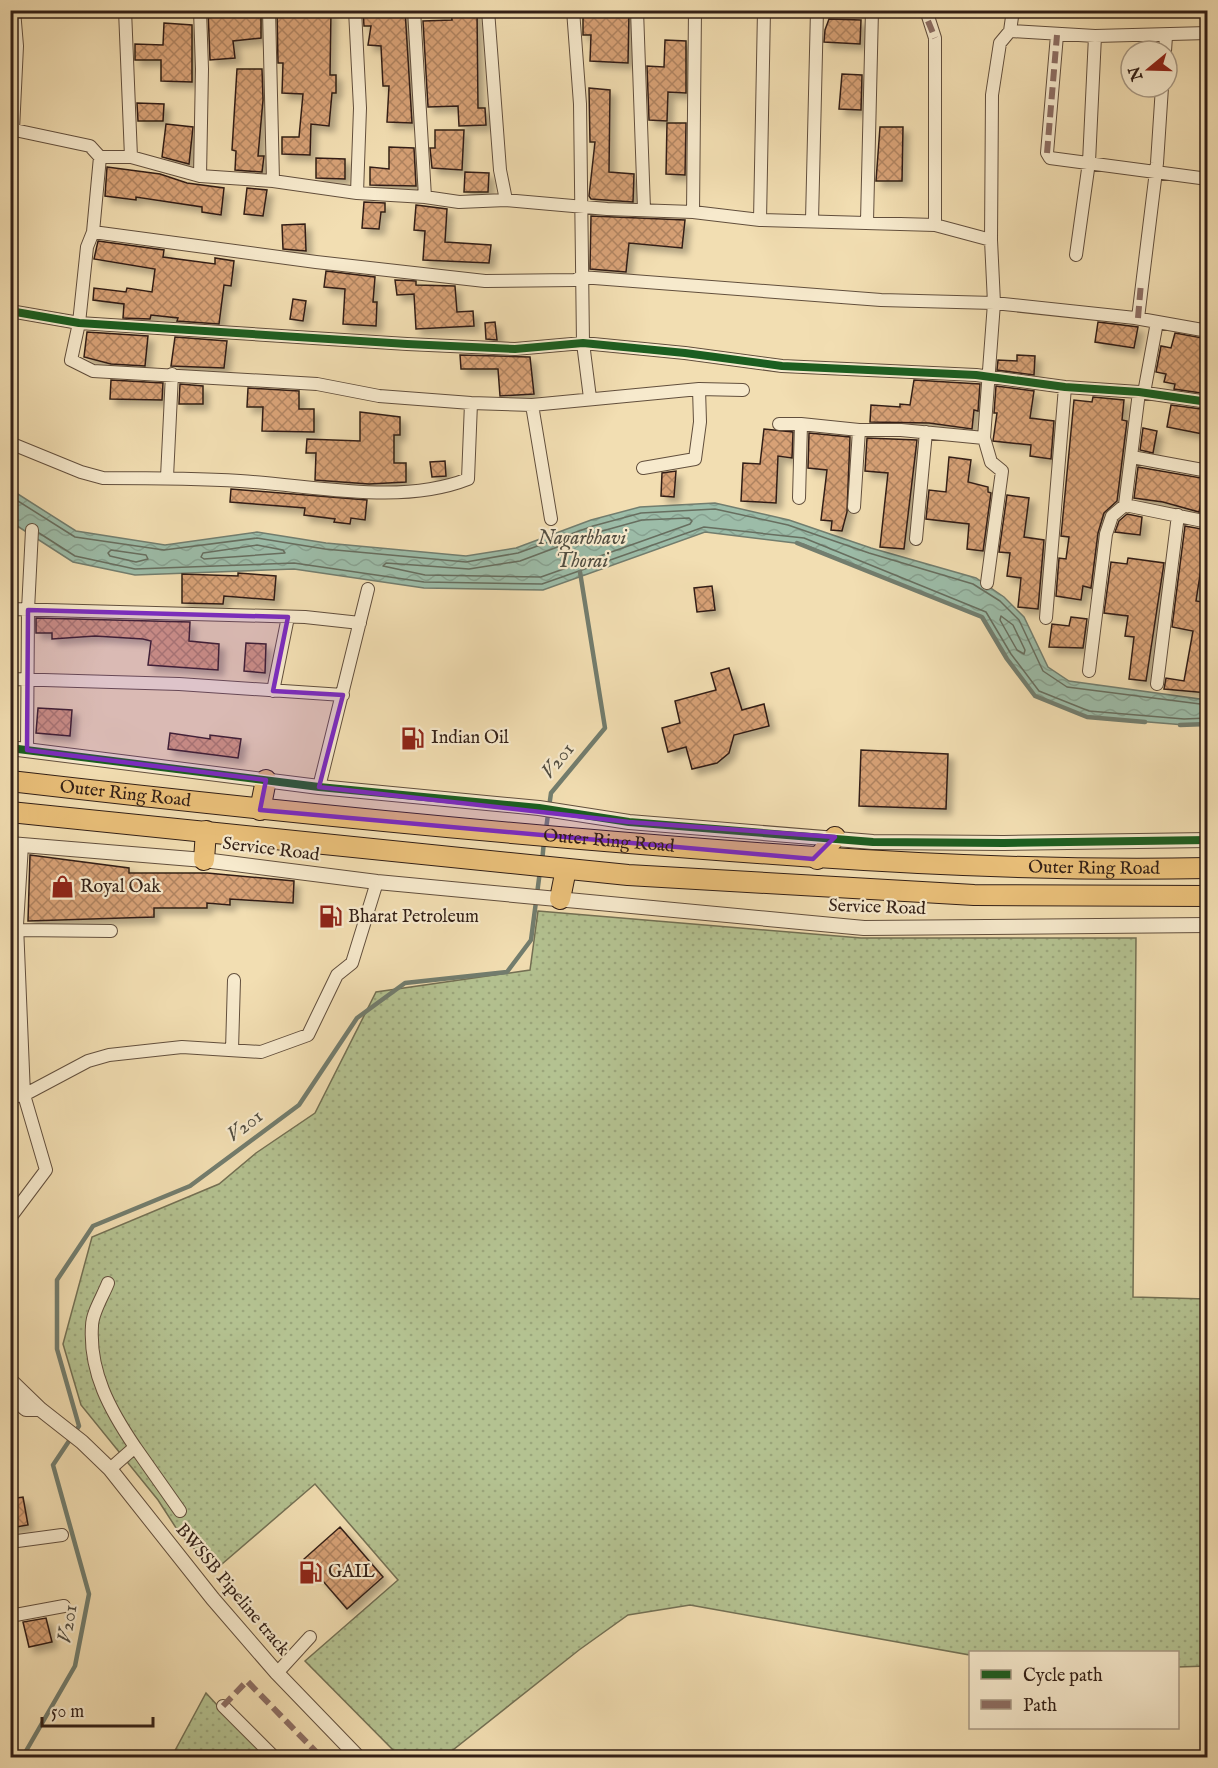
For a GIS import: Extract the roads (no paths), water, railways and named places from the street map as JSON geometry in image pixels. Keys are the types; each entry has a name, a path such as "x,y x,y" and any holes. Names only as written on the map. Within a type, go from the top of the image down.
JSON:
{"highway":[{"path":"260,810 266,780"},
{"name":"Outer Ring Road","path":"10,781 260,810 817,860 972,867 1208,868"},
{"name":"Outer Ring Road","path":"10,812 549,867 896,892 974,895 1208,896"},
{"path":"204,860 206,831"},
{"path":"817,860 835,837"},
{"path":"549,867 554,898"}],"street":[{"path":"14,10 17,46 12,130 90,146 100,157 93,232 87,247 79,323 71,360 93,371 317,384 379,396 471,403 532,405 699,389 743,390"},
{"path":"125,10 131,157"},
{"path":"200,10 202,69 200,176"},
{"path":"269,10 273,181"},
{"path":"355,10 360,108 357,193"},
{"path":"414,10 425,196"},
{"path":"488,10 500,170 506,200"},
{"path":"573,10 580,104 583,343 590,398"},
{"path":"637,10 644,209"},
{"path":"693,212 694,10"},
{"path":"760,220 764,10"},
{"path":"812,220 817,10"},
{"path":"867,221 872,10"},
{"path":"926,10 935,38 935,225"},
{"path":"987,583 1002,471 991,462 984,438 994,303 991,240 992,94 999,43 1010,31 1013,10"},
{"path":"1010,31 1095,36 1103,34 1166,36 1208,33"},
{"path":"1057,35 1047,153 1050,158 1208,179"},
{"path":"1076,255 1089,162 1095,36"},
{"path":"1138,318 1156,173 1161,99"},
{"path":"100,157 131,157 200,176 273,181 357,193 425,196 459,202 506,200 583,207 693,212 760,220 867,221 935,225 991,240"},
{"path":"93,232 316,262 485,280 575,280 581,277 881,300 994,303 1138,318 1208,331"},
{"path":"10,311 79,323 515,350 583,343 782,366 976,375 989,379 1142,392 1208,402"},
{"path":"1089,671 1106,534 1112,516 1125,505 1142,392 1157,322"},
{"path":"167,477 172,374"},
{"path":"1046,618 1065,387"},
{"path":"643,468 695,459 700,422 699,389"},
{"path":"10,443 81,472 103,478 167,477 241,481 376,493 444,487 468,479 471,403"},
{"path":"532,405 551,519"},
{"path":"779,424 926,432 984,438"},
{"path":"799,498 801,424"},
{"path":"854,507 859,430"},
{"path":"916,539 926,432"},
{"path":"1131,457 1208,471"},
{"path":"1125,505 1178,514 1208,522"},
{"path":"1156,684 1178,514"},
{"path":"27,750 28,610 32,530"},
{"path":"319,787 368,589"},
{"path":"10,609 288,617 360,623"},
{"path":"273,691 288,617"},
{"path":"10,679 179,684 343,696"},
{"path":"10,748 319,787 539,808 629,822 835,837 873,842 1208,840"},
{"path":"10,1218 46,1170 24,1095 16,1029 16,845"},
{"name":"Service Road","path":"16,845 204,860 377,882 864,928 1208,925"},
{"path":"10,1098 24,1095 88,1060 110,1055 182,1047 261,1052 308,1035 337,975 352,963 377,882"},
{"path":"15,927 111,931"},
{"path":"232,1050 234,980"},
{"path":"108,1282 92,1324 94,1353 105,1398 135,1447 180,1511"},
{"path":"10,1380 40,1409"},
{"path":"10,1395 26,1409 40,1409"},
{"name":"BWSSB Pipeline track","path":"40,1409 82,1442 110,1469 191,1573 278,1673 359,1758"},
{"path":"110,1469 135,1447"},
{"path":"10,1542 62,1535"},
{"path":"10,1616 64,1606"},
{"path":"278,1673 310,1637"},
{"path":"224,1706 275,1758"}],"water":[{"name":"Nagarbhavi Thorai","path":"10,489 76,531 165,545 257,532 326,543 466,556 516,548 591,520 640,507 715,503 789,520 871,548 976,578 1004,597 1024,617 1048,667 1069,681 1207,700 1207,724 1185,725 1087,717 1035,696 1006,657 982,617 803,544 705,532 543,590 424,588 294,569 135,575 73,562 11,522"}],"waterway":[{"name":"Nagarbhavi Thorai","path":"797,543 982,617 1007,659 1035,696 1087,717 1145,722"},
{"name":"V201","path":"546,829 551,793 605,728 580,572"},
{"name":"Nagarbhavi Thorai","path":"1180,725 1208,724"},
{"name":"V201","path":"542,862 544,841"},
{"name":"V201","path":"22,1758 75,1666 89,1594 53,1465 79,1426 57,1349 57,1280 93,1226 190,1186 299,1105 357,1018 405,983 507,972 531,940 540,871"}],"place":[{"name":"Indian Oil","path":"413,738"},
{"name":"Royal Oak","path":"62,887"},
{"name":"Bharat Petroleum","path":"330,917"},
{"name":"GAIL","path":"310,1572"}]}
